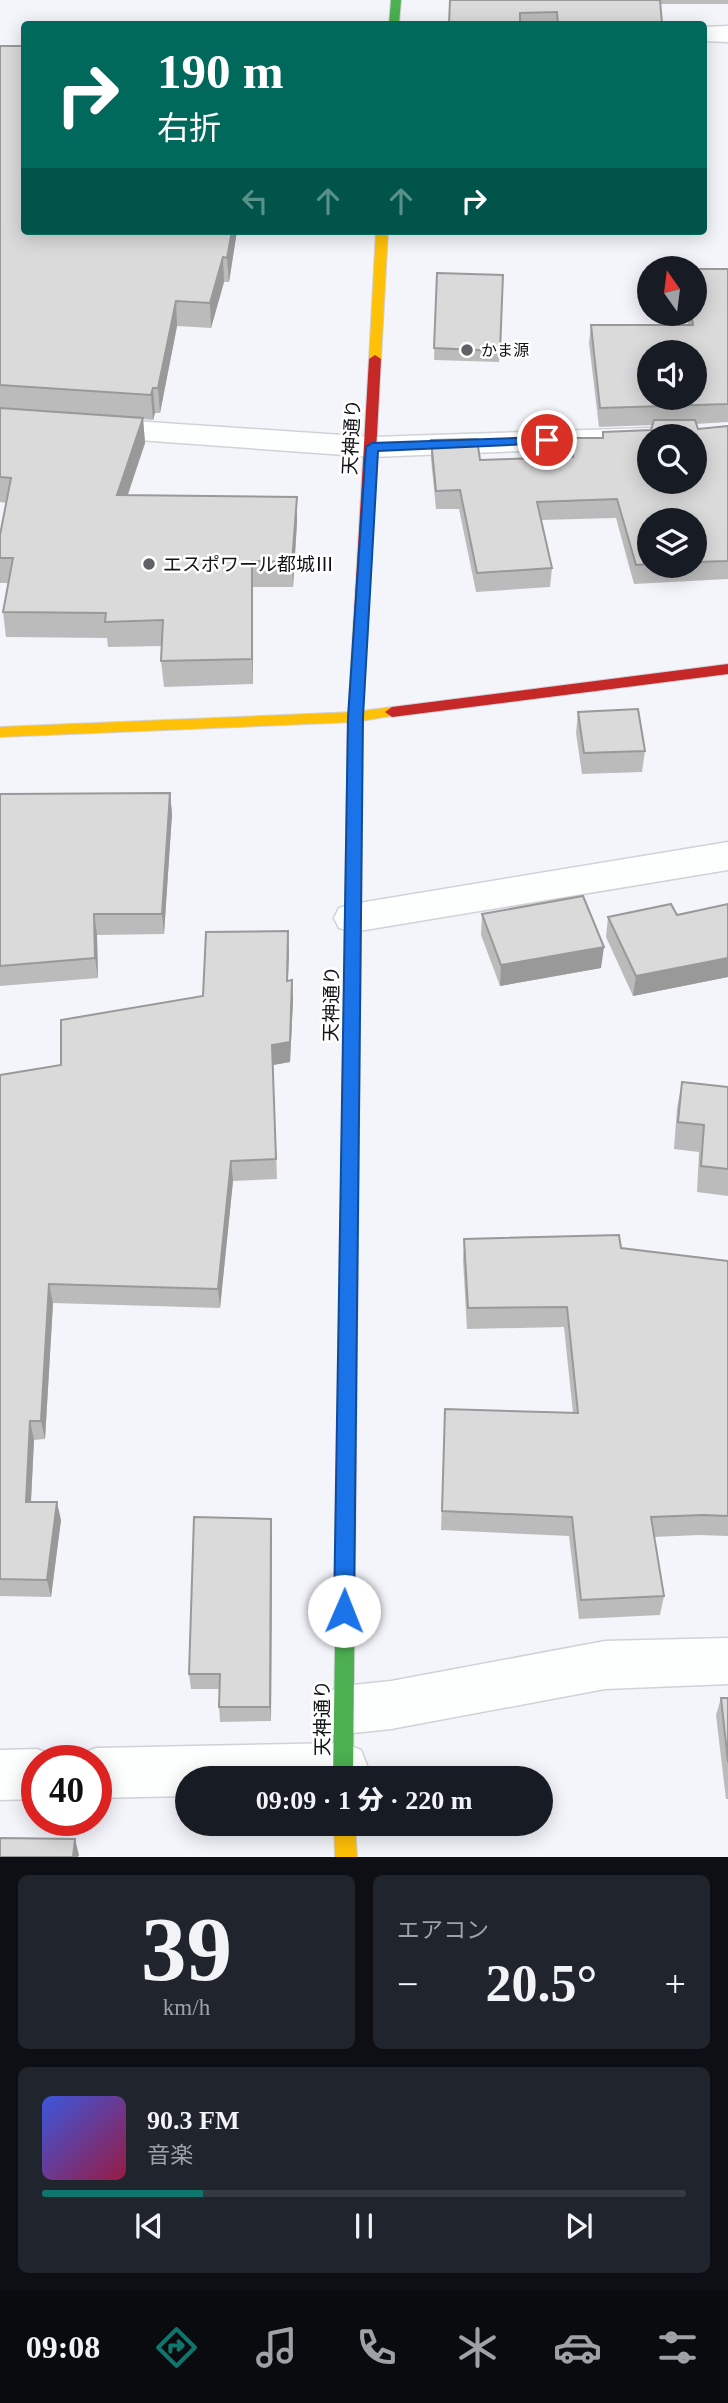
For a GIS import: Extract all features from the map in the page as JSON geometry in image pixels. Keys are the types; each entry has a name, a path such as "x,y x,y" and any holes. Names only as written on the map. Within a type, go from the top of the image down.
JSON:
{"street":[{"path":"394,21 396,0"},
{"path":"707,34 728,34"},
{"name":"天神通り","path":"343,1766 355,717 382,235"},
{"path":"0,422 372,447 637,436"},
{"path":"0,732 355,717 728,669"},
{"path":"353,918 728,856"},
{"path":"343,1710 391,1705 605,1665 728,1661"},
{"path":"112,1773 175,1773"},
{"path":"0,1775 21,1774"},
{"path":"345,1836 346,1857"}],"building":[{"path":"450,0 660,0 662,21 558,21 557,12 520,13 520,21 449,21"},
{"path":"0,46 21,46 21,235 231,235 227,258 223,257 210,303 176,301 158,388 153,388 151,395 0,385"},
{"path":"707,269 728,269 728,404 707,405 707,340 637,340 637,407 600,408 591,325 707,326"},
{"path":"437,273 503,275 500,351 434,348"},
{"path":"0,408 143,418 117,495 297,497 292,562 252,561 252,659 161,661 163,620 105,622 106,613 3,612 13,558 0,558 0,535 11,478 0,477"},
{"path":"654,420 695,420 696,424 653,424"},
{"path":"728,426 728,561 707,562 707,508 637,508 636,565 617,499 537,502 552,568 477,573 460,490 436,491 431,440 477,439 480,460 573,457 571,438 603,438 603,432 637,431 637,494 707,494 707,428"},
{"path":"638,709 645,751 584,753 578,712"},
{"path":"170,793 162,914 94,914 95,958 0,966 0,794"},
{"path":"583,896 604,947 501,965 482,914"},
{"path":"671,904 677,915 728,904 728,958 636,976 608,917"},
{"path":"288,931 287,981 292,980 290,1042 272,1045 276,1159 231,1161 218,1289 49,1284 41,1421 30,1421 26,1502 57,1502 47,1580 0,1579 0,1075 61,1065 61,1020 203,996 206,932"},
{"path":"682,1082 728,1087 728,1169 701,1166 704,1125 678,1122"},
{"path":"619,1235 621,1248 728,1261 728,1516 651,1517 664,1596 581,1600 572,1517 442,1511 445,1409 578,1413 567,1307 468,1308 464,1239"},
{"path":"194,1517 271,1519 270,1707 219,1707 220,1674 189,1674"},
{"path":"721,1698 728,1698 728,1762"},
{"path":"0,1838 75,1839 73,1857 0,1857"}],"traffic: fast":[{"path":"394,21 396,0"},
{"path":"343,1766 347,1453"}],"traffic: slow":[{"path":"375,359 382,235"},
{"path":"0,732 355,717 392,712"},
{"path":"347,1453 353,917"},
{"path":"345,1836 346,1857"}],"traffic: jam":[{"path":"353,917 355,717 375,359"},
{"path":"392,712 728,669"}],"place":[{"name":"かま源","path":"467,350"},
{"name":"エスポワール都城Ⅲ","path":"149,564"}],"route":[{"path":"344,1611 355,717 372,447 547,440"}]}
